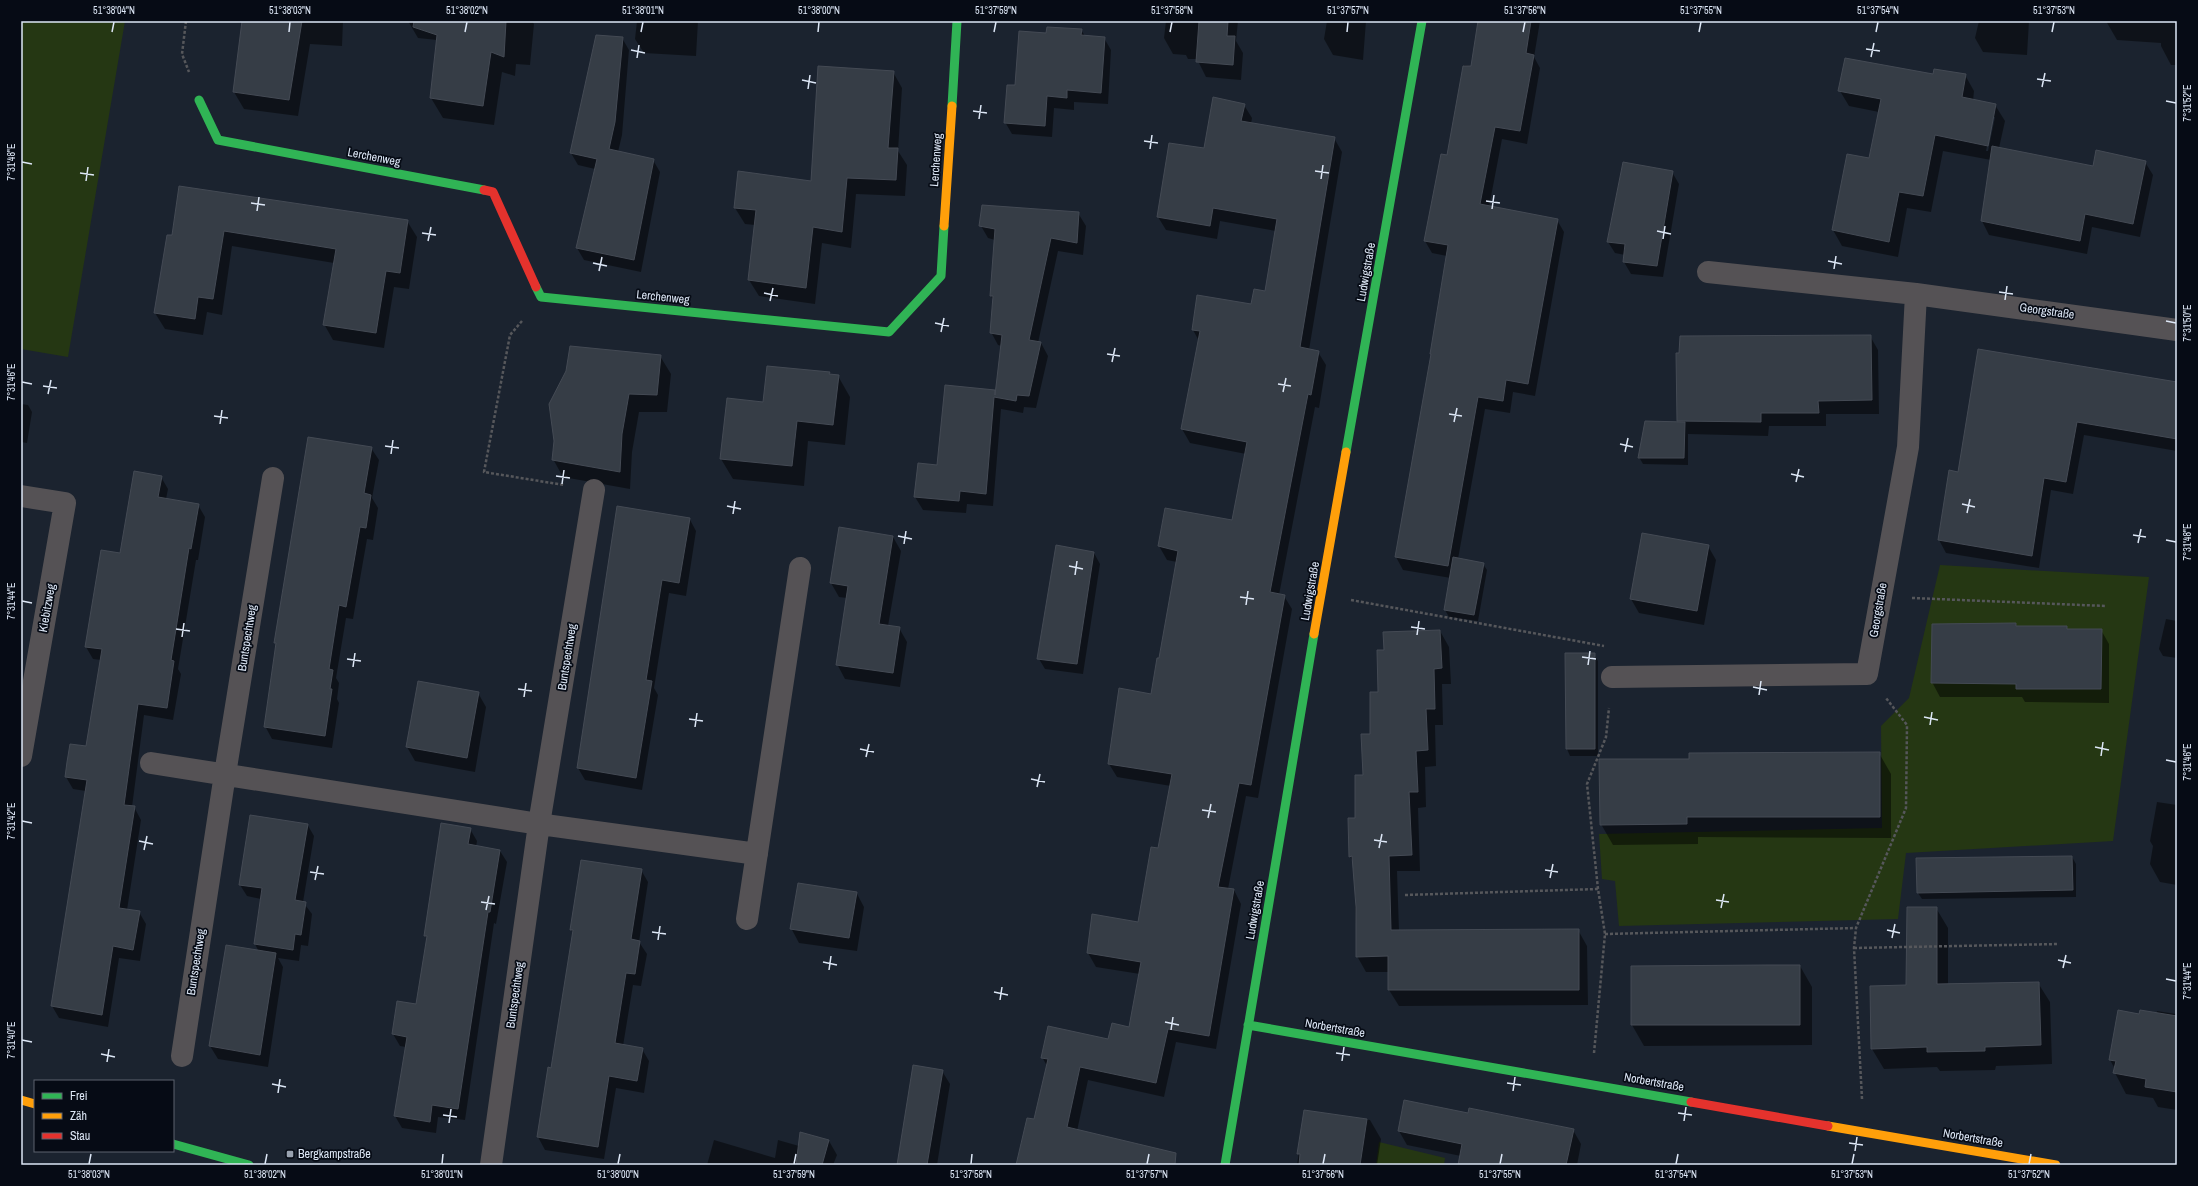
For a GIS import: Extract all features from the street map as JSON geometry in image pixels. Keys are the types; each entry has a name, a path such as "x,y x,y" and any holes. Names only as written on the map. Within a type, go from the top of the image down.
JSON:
{"street":[{"name":"Lerchenweg","path":"199,100 218,140 493,192 541,297 889,332 940,276 957,21"},
{"name":"Ludwigstraße","path":"1225,1165 1321,594 1422,21"},
{"name":"Georgstraße","path":"1708,272 1916,294 2177,330"},
{"name":"Georgstraße","path":"1867,674 1908,448 1916,294"},
{"name":"Buntspechtweg","path":"182,1056 225,774 273,478"},
{"name":"Buntspechtweg","path":"491,1165 539,824 594,490"},
{"name":"Kiebitzweg","path":"21,496 65,503 21,756"},
{"path":"747,919 800,568"},
{"path":"1612,677 1867,674"},
{"path":"151,763 539,824 757,854"},
{"name":"Norbertstraße","path":"1248,1025 2056,1165"},
{"path":"21,1100 34,1104"},
{"path":"174,1144 221,1161 249,1165"}],"path":[{"path":"186,21 182,54 199,100"},
{"path":"541,297 510,335 484,472 594,490"},
{"path":"1321,594 1607,646 1612,677 1606,737 1587,784 1598,889 1605,934 1592,1084"},
{"path":"1881,596 2106,606"},
{"path":"1863,1131 1854,948 1856,928 1906,808 1907,725 1867,674"},
{"path":"1405,895 1598,889"},
{"path":"1605,934 1856,928"},
{"path":"1854,948 2059,944"}],"green space":[{"path":"21,21 125,21 68,357 21,349"},
{"path":"1940,565 2149,577 2113,841 1906,853 1898,919 1619,926 1615,881 1602,879 1599,834 1882,828 1881,726 1909,698"},
{"path":"1379,1142 1445,1158 1444,1165 1376,1165"}],"building":[{"path":"242,21 302,21 289,100 233,92"},
{"path":"414,21 506,21 504,57 491,52 483,106 430,98 437,35 413,27"},
{"path":"1199,21 1228,21 1227,36 1235,36 1233,65 1196,62"},
{"path":"1478,21 1531,21 1526,53 1534,55 1520,131 1495,127 1480,204 1558,219 1528,384 1506,380 1503,401 1478,397 1448,566 1395,557 1431,354 1448,245 1424,241 1441,154 1447,155 1463,66 1471,66"},
{"path":"1047,27 1082,29 1081,35 1105,37 1101,93 1067,90 1067,98 1047,96 1045,126 1004,123 1007,85 1015,85 1019,31 1046,33"},
{"path":"596,35 623,37 615,122 609,149 654,159 634,260 576,248 597,159 570,153"},
{"path":"1845,58 1933,74 1934,69 1966,74 1962,97 1996,104 1988,146 1935,135 1923,196 1899,192 1889,242 1832,230 1847,154 1869,158 1881,99 1838,91"},
{"path":"818,66 894,71 888,148 898,148 896,180 847,178 842,232 813,227 806,288 748,280 756,210 734,208 738,171 811,181"},
{"path":"1213,97 1245,104 1241,121 1335,137 1300,347 1319,351 1311,395 1308,394 1270,592 1285,595 1251,785 1239,783 1218,887 1234,889 1209,1036 1168,1029 1156,1083 1080,1067 1067,1127 1176,1153 1175,1165 1016,1165 1027,1118 1034,1119 1048,1059 1041,1058 1048,1026 1108,1039 1112,1023 1129,1027 1141,962 1087,953 1092,914 1138,922 1151,847 1158,848 1172,774 1108,764 1119,688 1151,694 1178,551 1158,546 1165,508 1232,520 1247,442 1181,429 1200,331 1192,330 1197,295 1251,304 1254,289 1265,291 1277,219 1213,208 1210,226 1157,217 1169,143 1204,148"},
{"path":"1992,146 2093,166 2096,150 2146,161 2133,224 2085,214 2080,241 1981,221"},
{"path":"1623,162 1673,171 1657,266 1623,262 1625,244 1607,242"},
{"path":"179,186 408,220 400,273 386,271 376,333 323,325 336,249 224,231 213,299 198,297 195,319 154,313 167,235 172,235"},
{"path":"982,205 1079,212 1077,243 1051,238 1029,340 1041,342 1029,396 1017,395 1016,401 994,397 986,494 960,491 959,501 914,497 918,463 937,465 945,385 995,390 995,395 1002,335 990,333 993,296 990,296 995,229 979,226"},
{"path":"1871,335 1872,400 1818,401 1819,413 1761,413 1761,422 1677,421 1676,353 1679,353 1680,336"},
{"path":"570,346 661,355 657,395 629,394 622,434 620,472 552,460 554,441 549,404 566,371"},
{"path":"1978,349 2177,382 2177,439 2077,422 2066,482 2044,478 2032,556 1938,540 1949,470 1958,472"},
{"path":"767,366 830,372 829,374 839,375 833,425 797,421 792,466 720,459 727,398 763,402"},
{"path":"1645,421 1685,422 1684,458 1638,458"},
{"path":"308,437 372,447 364,493 371,495 366,528 360,527 346,607 339,605 329,669 333,670 330,689 332,689 325,736 264,727 276,643 274,643"},
{"path":"134,471 162,476 158,497 199,504 191,549 189,548 171,660 174,661 167,708 138,704 124,805 135,806 119,908 140,911 133,950 113,946 102,1015 51,1006 87,780 65,777 67,762 70,744 86,746 102,649 85,647 101,550 120,553"},
{"path":"617,506 690,518 679,583 662,580 646,680 652,681 636,778 577,768"},
{"path":"839,527 893,536 879,624 900,627 893,673 836,665 848,586 830,583"},
{"path":"1642,533 1709,545 1697,611 1630,599"},
{"path":"1056,545 1094,552 1077,664 1037,659"},
{"path":"1453,557 1484,563 1474,615 1444,610"},
{"path":"2016,623 2016,626 2067,626 2067,629 2102,629 2101,689 2016,689 2016,684 1931,683 1932,624"},
{"path":"1440,630 1442,668 1434,669 1435,709 1426,709 1428,750 1416,751 1418,792 1409,792 1412,855 1389,856 1391,930 1579,929 1579,990 1388,990 1388,956 1356,957 1356,907 1352,856 1349,857 1348,818 1355,818 1355,775 1363,775 1361,734 1370,734 1370,692 1378,692 1377,650 1384,650 1383,632"},
{"path":"1565,653 1595,653 1595,749 1566,749"},
{"path":"418,681 479,692 467,758 406,747"},
{"path":"1880,752 1880,817 1687,817 1687,824 1600,825 1599,759 1689,759 1689,753"},
{"path":"250,815 308,824 295,900 306,902 301,935 295,934 293,950 254,944 262,888 239,885"},
{"path":"441,823 471,828 468,844 500,850 490,912 488,912 458,1109 432,1105 430,1122 394,1116 407,1037 392,1034 397,1001 416,1004 427,936 424,936"},
{"path":"2072,856 2073,890 1917,893 1916,858"},
{"path":"581,860 642,869 631,939 640,941 635,974 626,973 615,1043 643,1048 637,1081 609,1076 598,1147 537,1137 548,1067 551,1068 573,930 570,930"},
{"path":"798,883 857,892 849,938 790,929"},
{"path":"1907,907 1937,907 1937,984 2039,982 2041,1045 1985,1047 1985,1051 1927,1052 1927,1047 1871,1049 1870,986 1906,985"},
{"path":"226,945 276,953 260,1055 209,1046"},
{"path":"1800,965 1800,1025 1631,1025 1631,966"},
{"path":"2118,1010 2139,1014 2140,1010 2177,1016 2177,1092 2145,1087 2146,1079 2113,1073 2116,1061 2109,1060"},
{"path":"913,1065 943,1070 927,1165 897,1165"},
{"path":"1404,1100 1468,1113 1469,1108 1574,1129 1566,1165 1458,1165 1462,1144 1398,1131"},
{"path":"1304,1110 1367,1119 1360,1165 1299,1165 1300,1154 1297,1154"},
{"path":"800,1132 829,1140 822,1165 796,1165"}],"traffic: fast":[{"path":"952,106 957,21"},
{"path":"1346,452 1422,21"},
{"path":"199,100 218,140 484,190"},
{"path":"536,287 541,297 889,332 941,276 944,226"},
{"path":"1225,1165 1314,634"},
{"path":"1248,1025 1691,1102"},
{"path":"174,1144 249,1165"}],"traffic: slow":[{"path":"944,226 952,106"},
{"path":"1314,634 1346,452"},
{"path":"21,1100 34,1104"},
{"path":"1828,1126 2056,1165"}],"traffic: jam":[{"path":"484,190 493,192 536,287"},
{"path":"1691,1102 1828,1126"}],"place":[{"name":"Bergkampstraße","path":"290,1154"}]}
